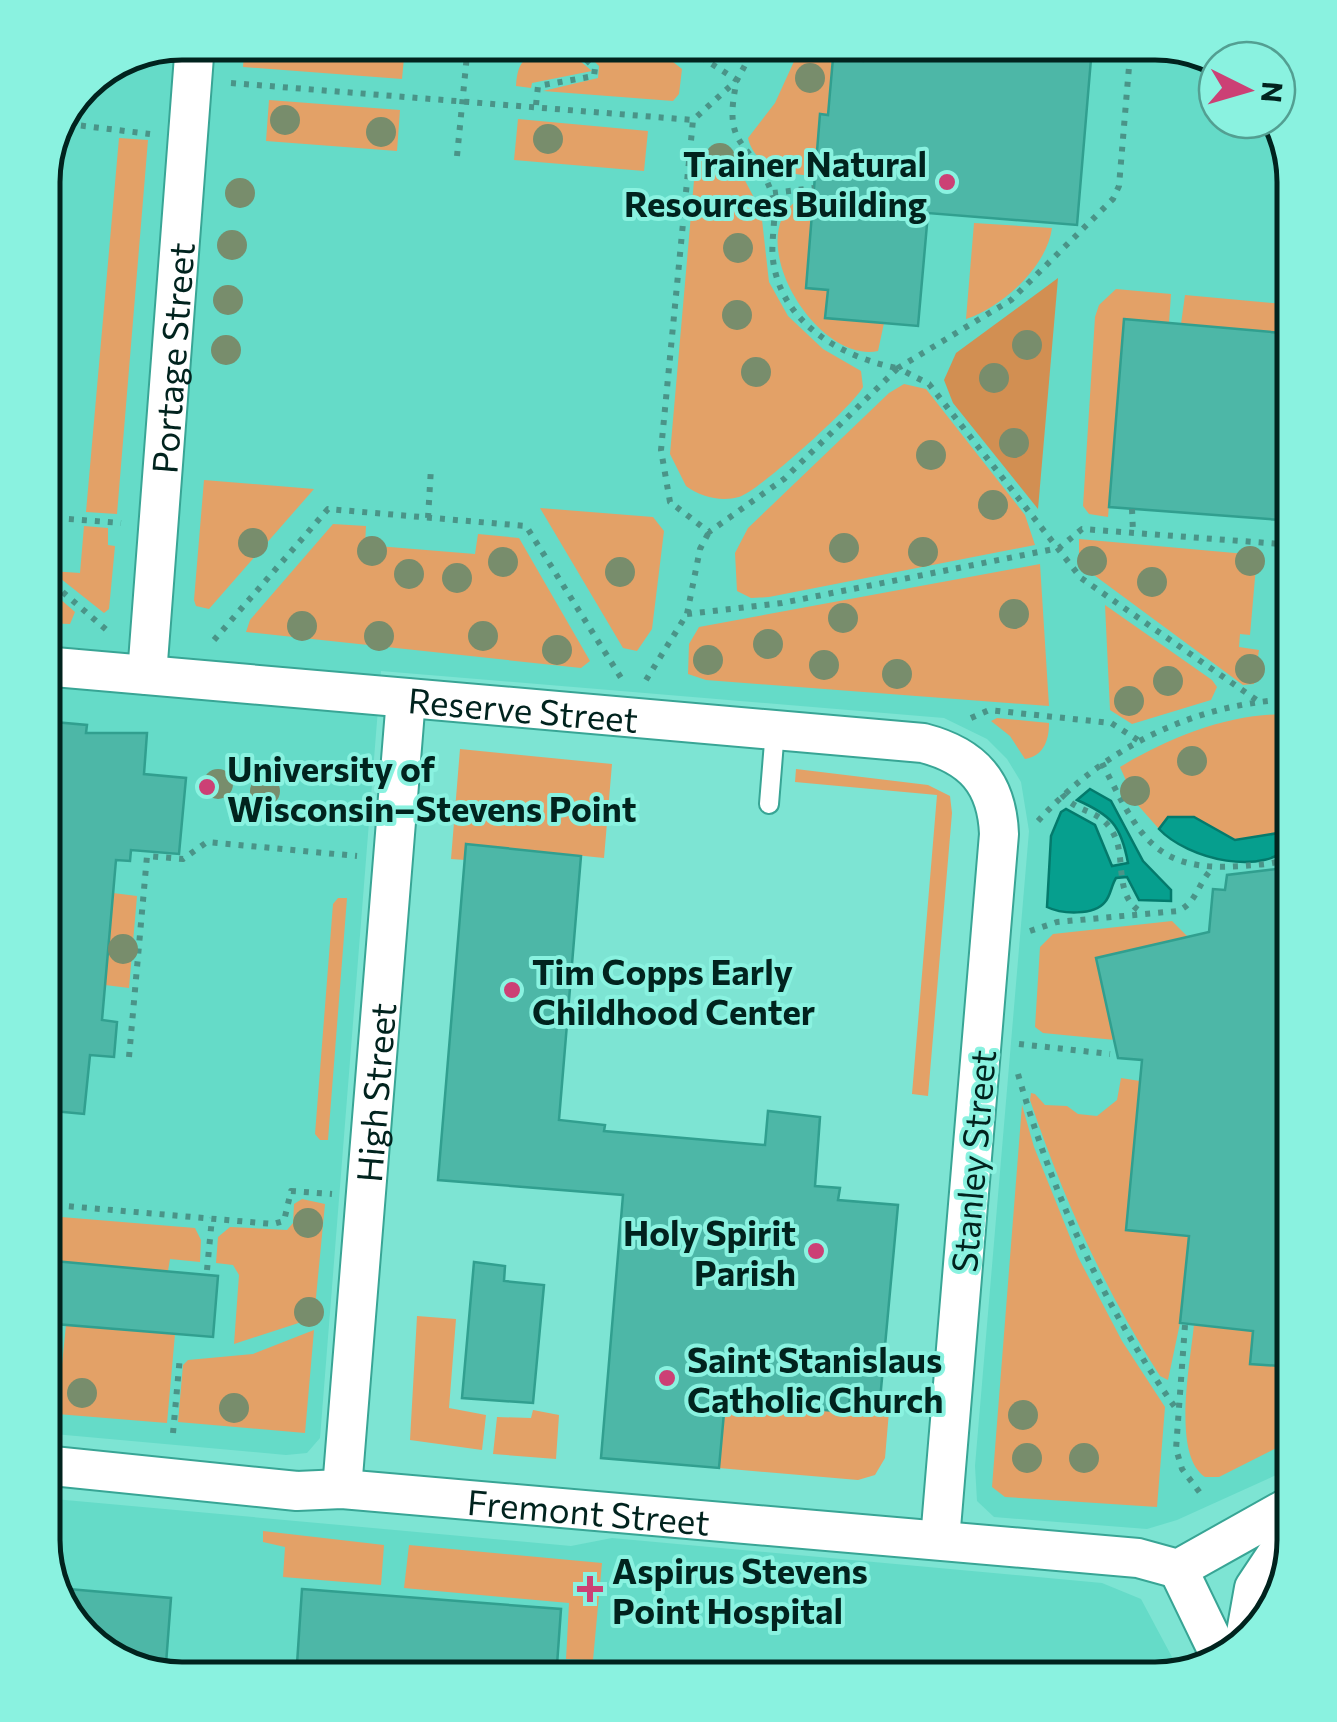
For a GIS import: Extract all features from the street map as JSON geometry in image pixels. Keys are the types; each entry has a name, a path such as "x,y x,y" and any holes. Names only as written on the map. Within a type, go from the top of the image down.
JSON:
{"street":[{"name":"Portage Street","path":"146,675 194,60"},
{"name":"Reserve Street","path":"60,667 923,743 950,750 973,765 989,783"},
{"name":"High Street","path":"342,1489 406,698"},
{"name":"Stanley Street","path":"940,1540 1000,834 998,806 989,783"},
{"name":"Fremont Street","path":"60,1467 298,1491 342,1489 1138,1558 1178,1569"},
{"path":"1215,1646 1178,1569 1277,1514"},
{"path":"1248,1619 1254,1588 1276,1555"}],"lane":[{"path":"770,804 775,730"}],"path":[{"path":"457,156 466,60"},
{"path":"536,105 538,86 594,76 595,68 587,60"},
{"path":"706,60 737,80"},
{"path":"709,532 670,502 661,466 693,120 737,80 748,60"},
{"path":"644,683 688,614 700,549 709,532 784,479 898,368 1012,300 1113,200 1119,186 1130,60"},
{"path":"737,80 732,129 773,193 772,257 776,278 794,312 816,334 862,362 898,368 929,384 1081,578 1258,701"},
{"path":"230,82 693,120"},
{"path":"75,125 156,134"},
{"path":"773,193 814,188"},
{"path":"428,518 431,468"},
{"path":"214,640 328,509 526,526 624,682"},
{"path":"1132,509 1133,532"},
{"path":"60,518 124,524"},
{"path":"688,614 782,603 1059,548 1082,529 1277,544"},
{"path":"60,590 113,636"},
{"path":"1038,821 1062,794 1139,741 1199,715 1277,700"},
{"path":"971,718 989,710 1111,722 1139,741"},
{"path":"1102,763 1134,824 1156,852 1173,861 1216,866 1277,862"},
{"path":"1062,794 1106,821 1115,836 1131,905 1146,914"},
{"path":"129,1057 147,856 182,859 207,842 358,856"},
{"path":"1030,931 1057,922 1185,908 1216,866"},
{"path":"1019,1044 1110,1054"},
{"path":"1017,1069 1048,1168 1102,1292 1177,1410"},
{"path":"60,1205 279,1224 292,1191 333,1194"},
{"path":"207,1270 212,1218"},
{"path":"1185,1325 1177,1410 1178,1459 1204,1498"},
{"path":"173,1432 180,1356"}],"shaded area":[{"name":"University of Wisconsin–Stevens Point","path":"182,60 1163,60 1197,67 1197,140 1269,140 1277,182 1277,1475 1177,1520 1147,1529 994,1517 977,1501 975,1466 1029,831 1021,782 1007,759 987,739 944,718 381,671 320,1438 307,1453 286,1455 60,1435 60,174 64,150 85,108 121,76 143,66"},
{"path":"244,60 404,60 402,79 243,67"},
{"path":"579,60 592,71 532,83 531,88 516,86 524,61"},
{"path":"593,60 671,60 682,69 679,94 673,101 543,91 598,78 599,66"},
{"path":"795,60 828,60 833,64 828,115 820,115 815,176 774,168 752,148 748,138 775,103"},
{"path":"269,100 400,110 397,151 266,141"},
{"path":"518,119 648,131 644,171 514,160"},
{"path":"119,138 148,140 117,514 86,512"},
{"path":"721,145 730,152 761,211 769,282 788,316 823,349 861,371 863,387 825,429 784,465 750,491 725,499 705,496 686,486 670,454 695,169 699,153"},
{"path":"813,200 806,287 828,290 826,318 884,323 878,351 855,350 832,339 794,296 778,244 781,220 795,202"},
{"path":"974,223 1052,228 1042,257 1021,284 994,305 966,319"},
{"path":"1058,278 1038,509 953,403 944,380 956,353"},
{"path":"1116,289 1171,294 1169,323 1124,320 1108,517 1089,514 1083,506 1095,317 1099,305"},
{"path":"1185,295 1277,303 1277,332 1181,324"},
{"path":"904,384 926,389 1025,515 1035,545 769,597 751,598 737,591 735,553 748,528 889,393"},
{"path":"204,480 314,489 209,609 196,606 194,600"},
{"path":"540,508 653,517 664,531 652,629 637,651 623,648"},
{"path":"333,524 366,526 365,545 475,554 478,534 519,538 590,661 581,668 246,632 250,620"},
{"path":"84,526 108,528 108,545 115,546 109,609 104,613 60,578 60,572 80,573"},
{"path":"1079,539 1257,555 1250,635 1240,634 1239,647 1259,650 1254,684 1243,685 1079,564"},
{"path":"1040,564 1049,706 706,680 688,674 689,644 699,627"},
{"path":"60,599 75,612 70,624 60,624"},
{"path":"1105,605 1212,680 1217,687 1211,700 1132,724 1110,710"},
{"path":"1277,715 1277,833 1235,840 1168,818 1159,829 1136,803 1120,767 1203,728"},
{"path":"997,718 1049,723 1044,746 1025,759 1010,736 991,721"},
{"path":"460,749 612,764 604,858 466,844 465,860 451,859"},
{"path":"796,769 928,785 950,796 952,813 928,1096 912,1094 937,795 795,782"},
{"path":"1090,789 1111,801 1143,861 1171,890 1171,901 1139,900 1127,877 1116,878 1107,899 1093,910 1069,912 1047,907 1051,836 1066,809 1095,825 1112,866 1128,863 1113,823 1077,800"},
{"path":"1168,817 1194,817 1235,840 1277,833 1277,855 1265,860 1226,861 1188,849 1159,829"},
{"path":"113,893 137,896 129,988 105,985"},
{"path":"338,898 347,898 328,1140 320,1140 315,1134 333,904"},
{"path":"1172,921 1188,937 1096,958 1115,1040 1043,1033 1035,1027 1040,947 1053,934"},
{"path":"1121,1078 1140,1081 1126,1230 1189,1236 1180,1323 1168,1380 1160,1376 1103,1276 1056,1172 1030,1100 1031,1093 1045,1105 1067,1106 1078,1114 1097,1116 1117,1100"},
{"path":"1022,1105 1034,1147 1078,1257 1122,1341 1165,1407 1157,1507 1005,1497 992,1487"},
{"path":"302,1199 325,1204 314,1318 234,1344 239,1275 233,1265 216,1263 218,1237 230,1227 287,1230 293,1223 294,1204"},
{"path":"60,1217 195,1228 201,1240 200,1262 170,1259 168,1271 60,1262"},
{"path":"734,1297 773,1387 772,1406 848,1412 850,1397 890,1400 885,1458 875,1475 858,1480 719,1468"},
{"path":"1254,1310 1250,1364 1277,1366 1277,1448 1219,1477 1205,1477 1189,1448 1186,1405 1194,1324"},
{"path":"417,1316 456,1319 449,1408 486,1415 482,1450 410,1440"},
{"path":"66,1325 175,1334 167,1423 60,1414"},
{"path":"314,1330 305,1433 178,1422 183,1365 188,1360 253,1354"},
{"path":"533,1410 559,1415 556,1459 493,1454 497,1417 531,1418"},
{"name":"Aspirus Stevens Point Hospital","path":"60,1500 571,1546 612,1538 1102,1583 1141,1599 1174,1660 166,1661 121,1646 101,1632 81,1608 66,1579 61,1556"},
{"path":"263,1531 384,1545 381,1585 283,1577 285,1547 263,1542"},
{"path":"409,1545 602,1563 593,1660 566,1659 569,1603 404,1588"}],"building":[{"name":"Trainer Natural Resources Building","path":"833,60 1091,60 1077,225 928,213 918,326 825,318 828,290 806,288 820,114 828,115"},
{"path":"1124,319 1277,332 1277,520 1109,507"},
{"path":"60,723 87,725 86,733 147,733 144,774 186,778 179,854 131,850 130,861 116,860 102,1020 117,1022 114,1057 90,1055 84,1114 60,1112"},
{"path":"466,844 581,856 559,1120 605,1125 604,1131 765,1145 768,1111 820,1117 815,1186 840,1188 838,1200 898,1205 880,1400 850,1397 848,1412 725,1402 719,1468 601,1458 623,1195 438,1180"},
{"path":"1277,869 1277,1366 1250,1364 1253,1331 1180,1323 1189,1236 1126,1230 1142,1060 1118,1058 1096,958 1209,932 1213,889 1225,890 1227,875"},
{"path":"60,1262 218,1276 213,1337 60,1324"},
{"path":"474,1262 505,1266 504,1281 544,1285 533,1403 462,1398"},
{"path":"71,1589 171,1598 166,1661 135,1653 101,1632"},
{"path":"302,1589 561,1609 557,1662 297,1662"}],"place":[{"name":"Trainer Natural Resources Building","path":"947,182"},
{"name":"University of Wisconsin–Stevens Point","path":"207,787"},
{"name":"Tim Copps Early Childhood Center","path":"512,990"},
{"name":"Holy Spirit Parish","path":"816,1251"},
{"name":"Saint Stanislaus Catholic Church","path":"667,1378"},
{"name":"Aspirus Stevens Point Hospital","path":"590,1589"}]}
